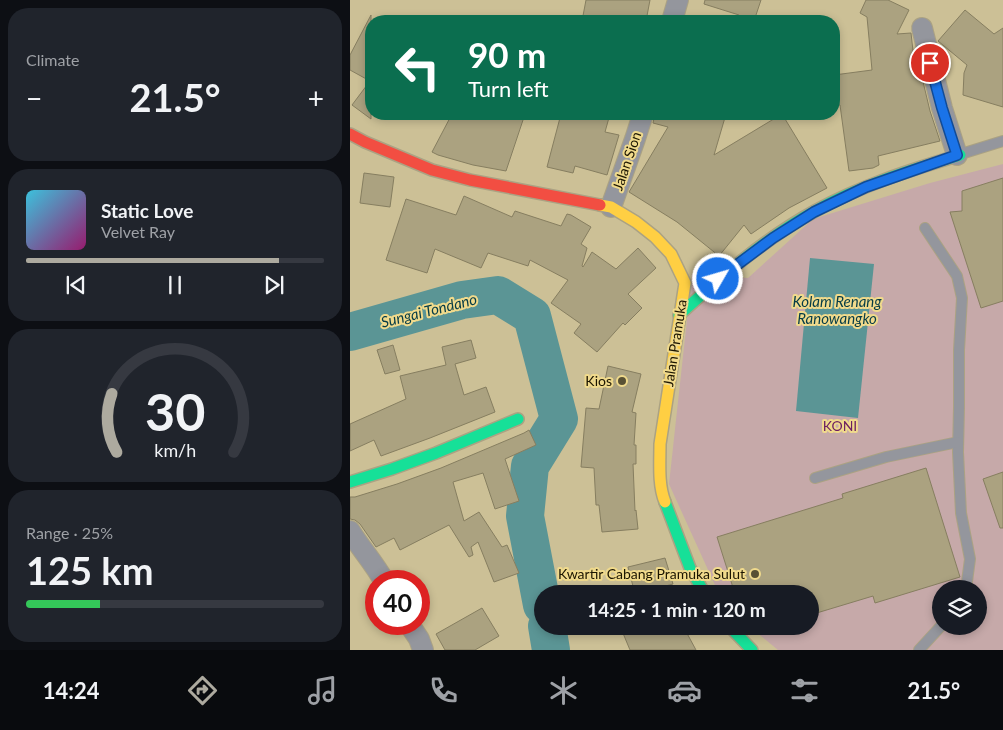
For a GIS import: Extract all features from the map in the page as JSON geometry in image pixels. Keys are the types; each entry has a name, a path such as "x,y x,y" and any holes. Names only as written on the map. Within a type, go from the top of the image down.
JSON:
{"street":[{"path":"674,15 678,0"},
{"path":"680,315 718,279 773,238 814,212 866,187 958,155 942,108 922,28"},
{"name":"Jalan Sion","path":"611,207 641,120"},
{"name":"Jalan Pramuka","path":"350,134 432,170 470,180 611,207 642,227 671,254 685,283 660,444 662,494 690,568 700,585"},
{"path":"350,482 436,453 518,419"},
{"path":"350,532 378,570"},
{"path":"416,635 423,650"},
{"path":"737,635 752,650"}],"lane":[{"path":"958,155 1003,141"},
{"path":"926,228 957,276 962,298 959,350 960,407 958,442 961,513 970,559 967,580"},
{"path":"815,478 886,457 958,442"},
{"path":"919,650 933,635"}],"green space":[{"name":"KONI","path":"1003,164 1003,650 778,650 760,635 819,635 819,585 715,585 669,484 692,274 748,278 813,219 930,183"}],"water":[{"name":"Kolam Renang Ranowangko","path":"810,258 874,264 858,418 796,411"}],"building":[{"path":"586,0 650,0 647,15 583,15"},
{"path":"705,0 761,0 756,15 739,15 704,4"},
{"path":"866,0 888,0 909,10 897,34 911,33 915,69 919,65 930,111 940,141 878,156 879,165 873,168 849,171 840,105 840,74 872,70 867,17 860,13"},
{"path":"965,10 994,34 1003,28 1003,107 963,95 964,73 967,65 938,41"},
{"path":"365,26 365,78 350,70 350,55"},
{"path":"365,88 365,115 352,105"},
{"path":"449,120 523,120 506,171 473,165 432,152"},
{"path":"559,120 608,120 605,132 619,135 607,175 575,166 573,173 547,167"},
{"path":"654,120 724,120 714,155 772,120 786,120 827,188 789,208 751,234 744,225 719,256 677,222 629,192 668,127 653,123"},
{"path":"364,173 394,177 390,207 360,203"},
{"path":"1003,178 1003,301 981,308 950,212 962,211 962,191"},
{"path":"464,196 512,217 515,211 561,226 567,214 571,215 591,227 581,244 587,248 583,267 592,252 616,269 638,248 656,268 628,294 642,308 625,325 623,323 597,352 574,333 581,324 551,303 568,280 530,260 528,266 488,253 481,268 435,249 427,273 386,260 406,199 456,215"},
{"path":"471,340 476,358 455,364 464,395 486,387 495,412 381,456 374,440 350,451 350,424 406,399 400,376 446,365 442,347"},
{"path":"393,345 400,370 385,374 377,350"},
{"path":"608,366 641,374 632,412 636,413 634,445 636,445 636,464 633,464 635,511 638,529 602,532 599,505 596,505 594,468 581,467 586,408 599,409"},
{"path":"529,430 536,445 505,459 519,501 495,509 483,473 453,482 464,521 479,512 502,547 507,545 519,573 494,582 478,542 471,547 473,555 469,557 449,525 400,550 394,538 376,547 360,524 350,519 350,497 397,484 441,468"},
{"path":"926,468 960,577 950,580 932,580 932,586 875,603 873,596 819,612 819,585 732,585 717,537 843,498 842,494"},
{"path":"1003,472 1003,528 1000,528 983,479"},
{"path":"665,558 673,584 633,585 628,567"},
{"path":"482,608 499,636 475,650 445,650 436,634"},
{"path":"624,635 688,635 696,650 630,650"}],"waterway":[{"name":"Sungai Tondano","path":"350,332 462,300 498,295 532,316 559,419 530,466 525,516 538,585"},
{"name":"Sungai Tondano","path":"548,635 551,650"}],"traffic: fast":[{"path":"679,315 761,246 815,211 867,186 960,155"},
{"path":"350,482 436,453 518,419"},
{"path":"665,502 690,568 700,585"},
{"path":"738,635 752,650"}],"traffic: slow":[{"path":"600,205 611,207 636,222 655,237 671,254 685,283 660,444 660,481 665,502"}],"traffic: jam":[{"path":"350,134 432,170 470,180 600,205"}],"place":[{"name":"Kios","path":"622,381"},
{"name":"Kwartir Cabang Pramuka Sulut","path":"755,574"}],"route":[{"path":"718,279 773,238 814,212 866,187 957,155 930,63"}]}
